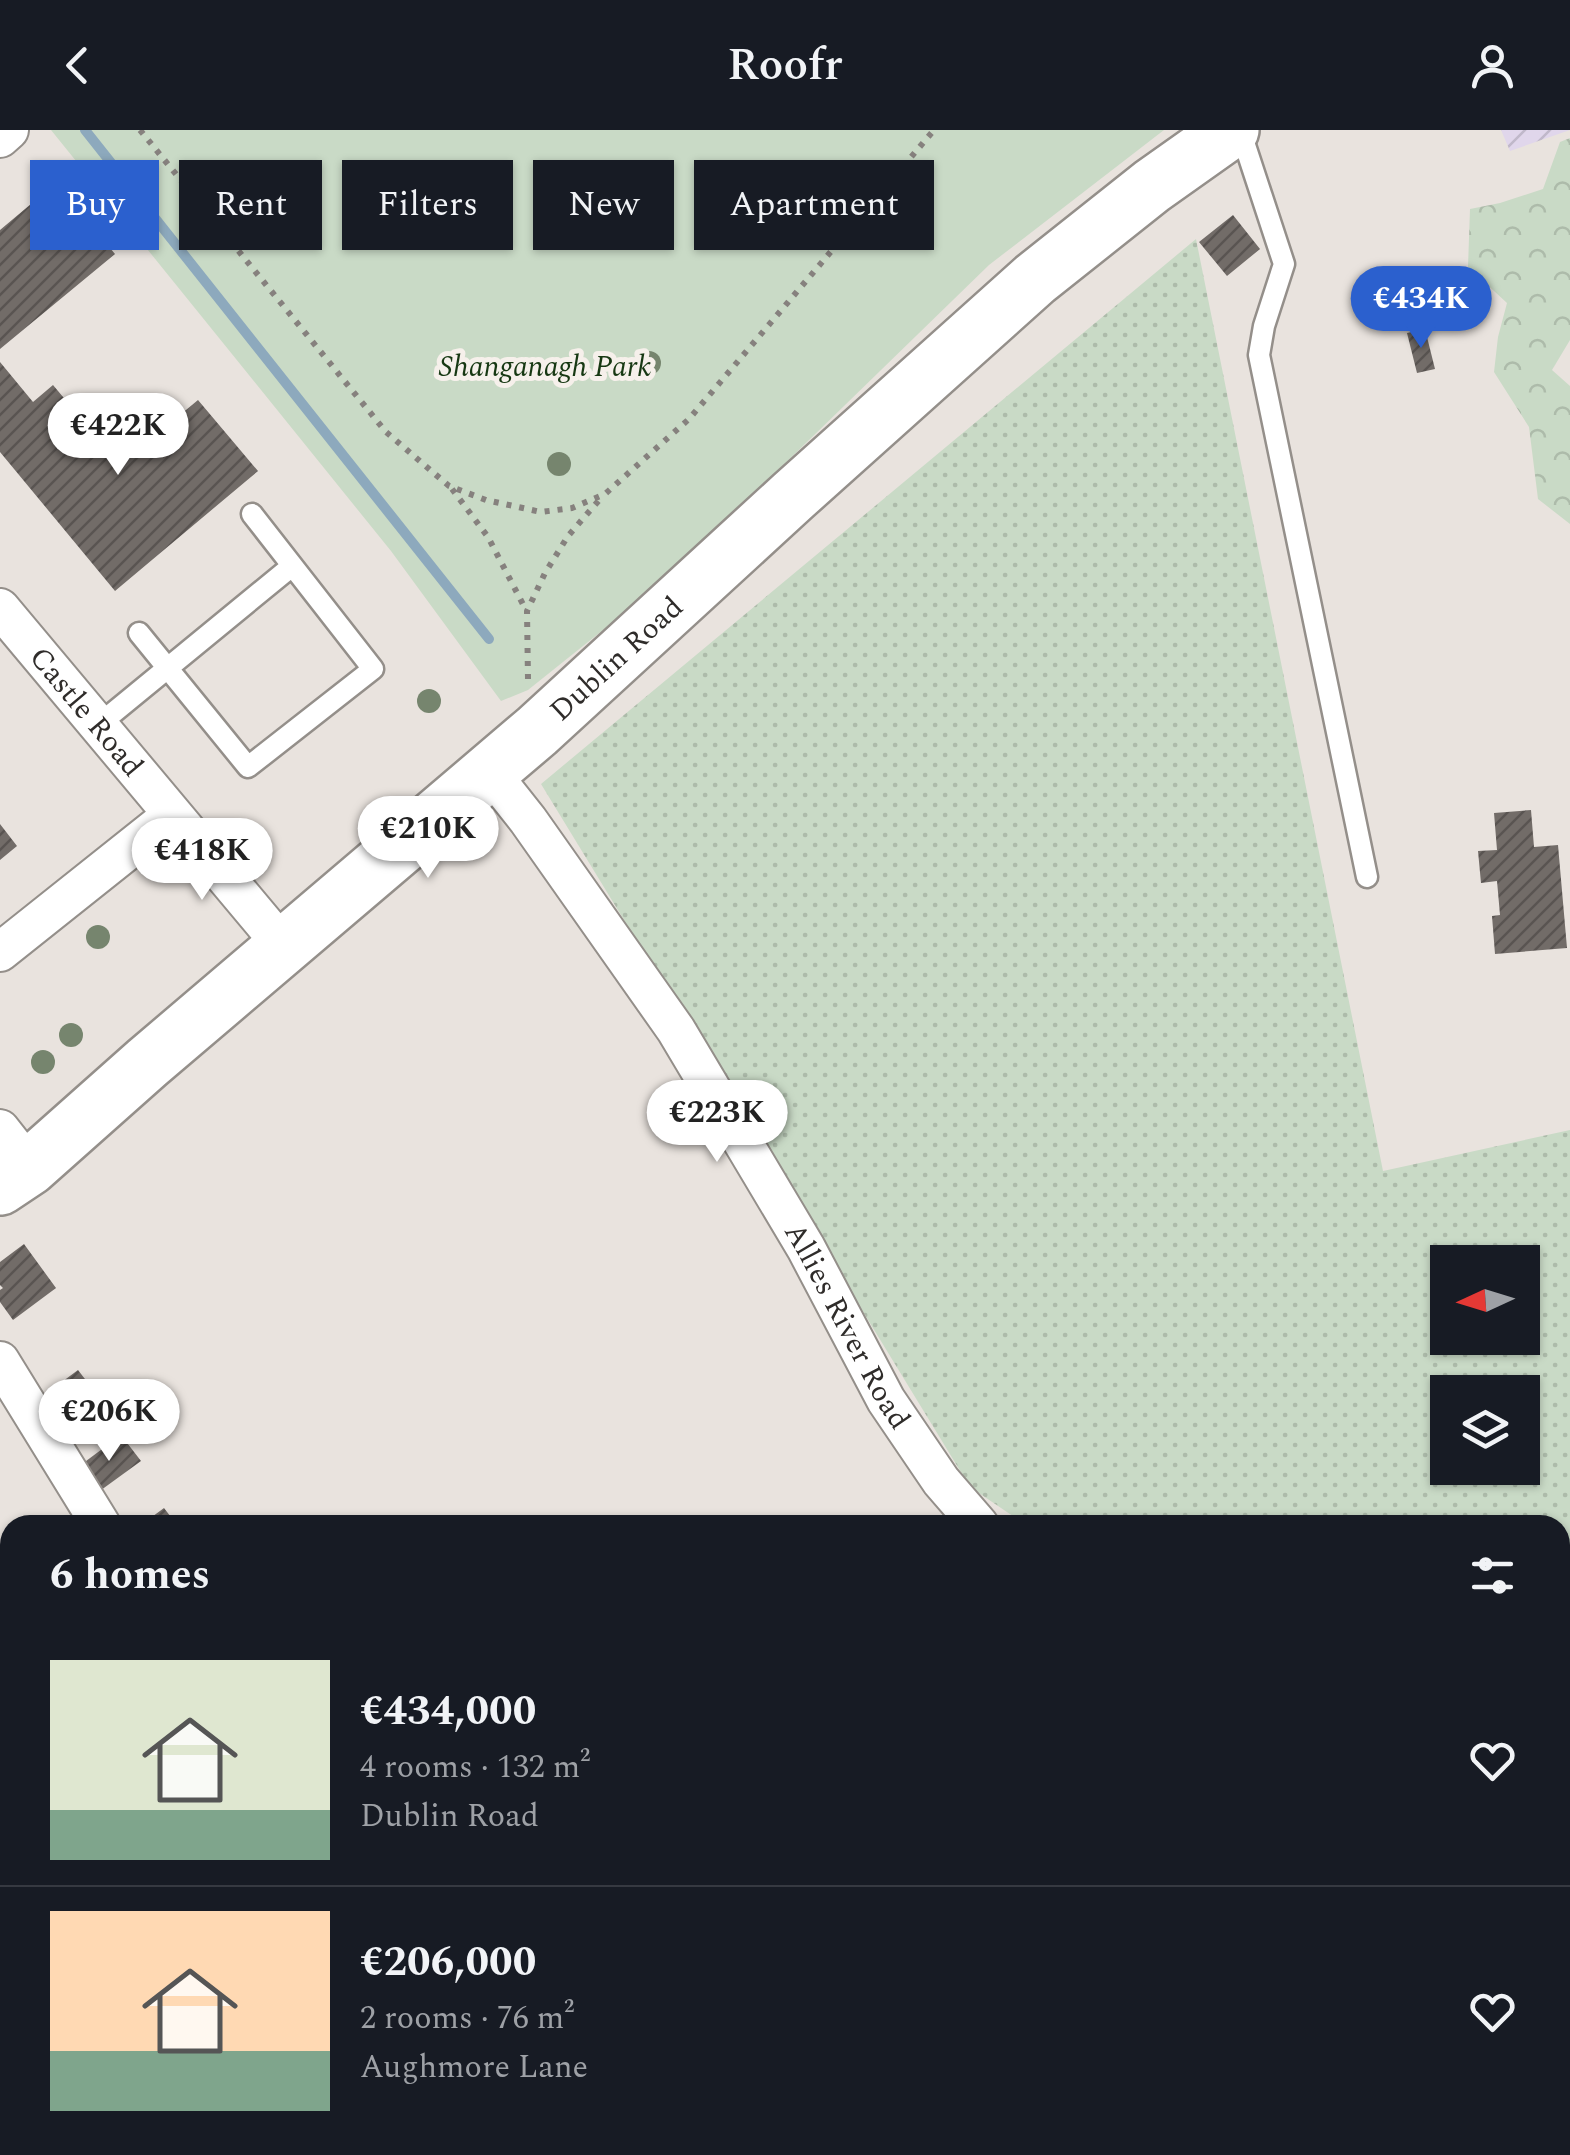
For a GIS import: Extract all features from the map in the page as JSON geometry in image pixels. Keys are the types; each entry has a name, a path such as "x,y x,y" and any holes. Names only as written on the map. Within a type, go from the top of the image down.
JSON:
{"main road":[{"name":"Dublin Road","path":"10,1161 147,1063 490,772 1034,278 1231,130"}],"street":[{"path":"0,138 9,130"},
{"name":"Castle Road","path":"0,608 284,947"},
{"name":"Allies River Road","path":"490,772 676,1030 806,1248 886,1400 941,1481 970,1515"},
{"path":"0,952 172,815"},
{"path":"0,1361 96,1515"}],"lane":[{"path":"1240,130 1284,264 1259,355 1367,878"},
{"path":"139,632 248,767 373,669 252,514"},
{"path":"97,726 292,566"}],"path":[{"path":"140,130 386,432 449,486 488,537 527,611"},
{"path":"536,732 529,708 527,611 568,536 604,494 689,419 934,130"},
{"path":"449,486 486,500 541,512 572,508 604,494"}],"shaded area":[{"path":"1501,130 1570,130 1510,151"}],"green space":[{"name":"Shanganagh Park","path":"51,130 1164,130 989,265 663,582 528,690 501,701 391,551 148,250 159,250 159,160 75,160"},
{"path":"1570,138 1570,340 1552,370 1570,386 1570,524 1538,499 1529,427 1494,372 1507,303 1468,267 1470,209 1543,189 1560,142"},
{"path":"1196,239 1383,1171 1570,1130 1570,1515 1011,1515 970,1487 541,784"}],"building":[{"path":"30,205 30,250 112,250 115,254 0,349 0,230"},
{"path":"1233,215 1260,249 1227,276 1199,242"},
{"path":"1425,329 1435,369 1417,373 1407,333"},
{"path":"0,362 33,402 53,385 120,465 198,400 258,471 115,591 0,452"},
{"path":"1531,810 1534,847 1558,845 1567,948 1495,954 1492,916 1500,915 1497,881 1481,883 1478,851 1497,850 1494,813"},
{"path":"0,824 17,846 0,860"},
{"path":"24,1244 56,1288 13,1320 0,1302 0,1262"},
{"path":"78,1370 98,1396 54,1428 35,1402"},
{"path":"121,1435 141,1461 97,1493 78,1467"}],"waterway":[{"path":"85,130 489,639"}]}
